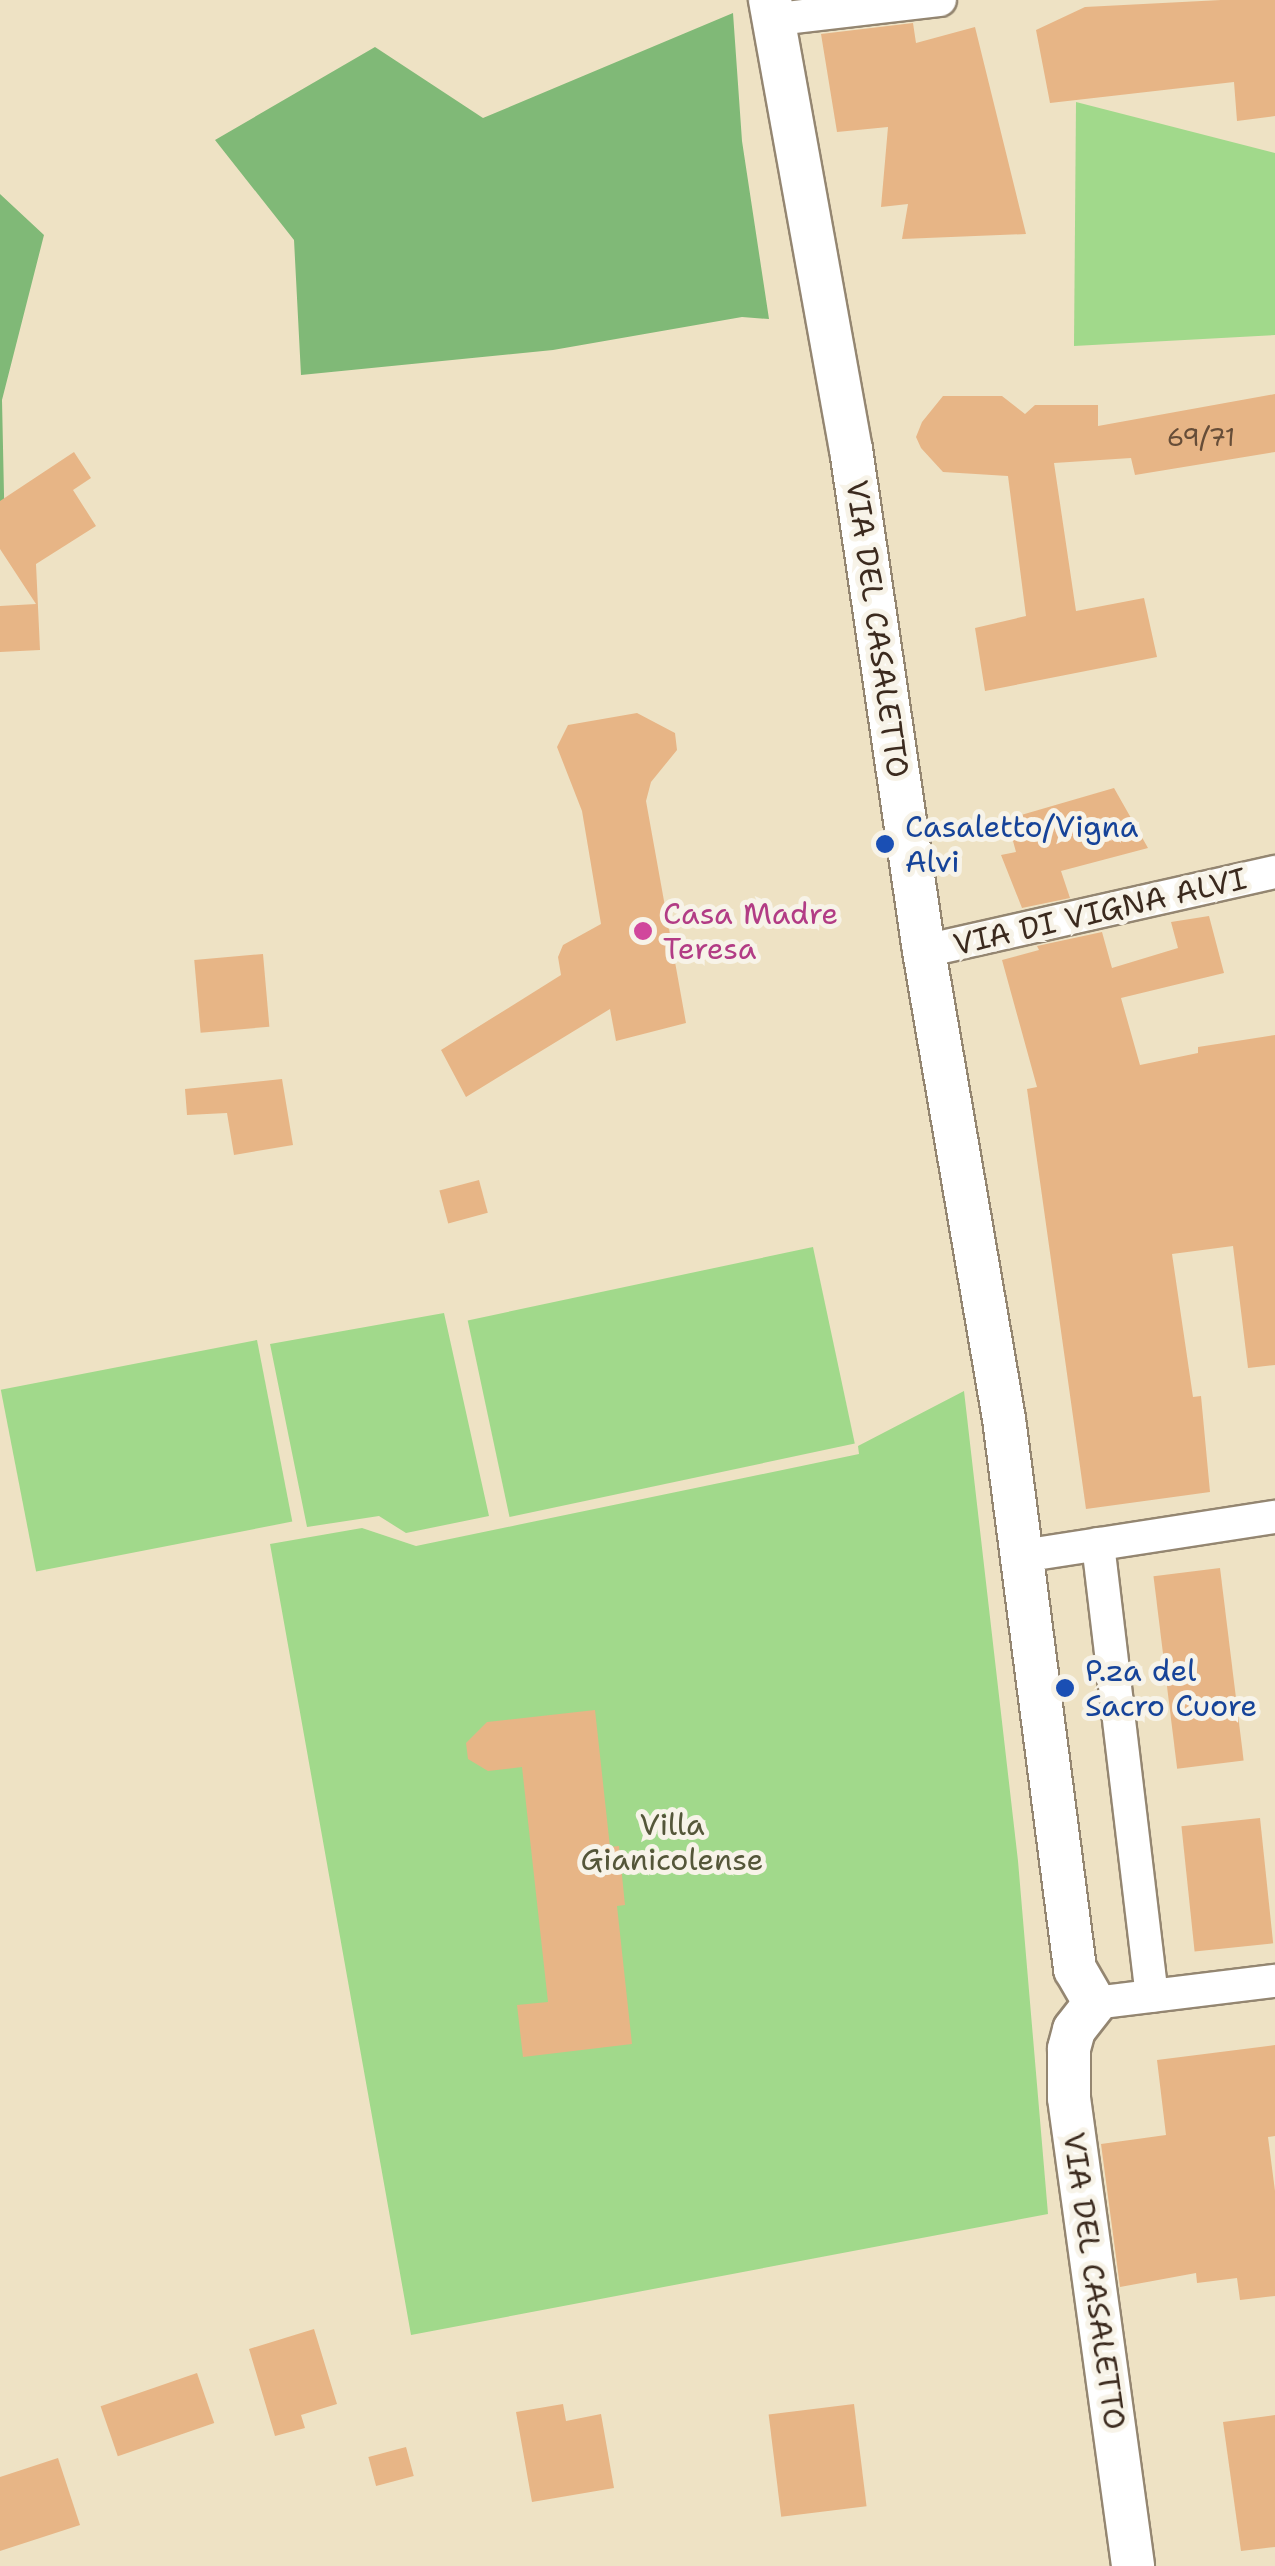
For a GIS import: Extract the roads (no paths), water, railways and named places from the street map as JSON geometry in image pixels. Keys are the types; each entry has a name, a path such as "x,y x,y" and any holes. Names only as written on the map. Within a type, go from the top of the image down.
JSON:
{"street":[{"path":"778,9 940,0"},
{"name":"VIA DEL CASALETTO","path":"778,9 851,449 924,952 1004,1419 1075,1968 1095,2003 1074,2030 1069,2049 1069,2098 1133,2566"},
{"name":"VIA DI VIGNA ALVI","path":"924,952 1275,872"},
{"path":"1022,1556 1275,1517"},
{"path":"1098,1544 1152,1996"},
{"path":"1095,2003 1275,1981"}],"place":[{"name":"Casaletto/Vigna Alvi","path":"885,844"},
{"name":"Casa Madre Teresa","path":"643,931"},
{"name":"P.za del Sacro Cuore","path":"1065,1688"}],"park label":[{"name":"Villa Gianicolense","path":"672,1842"}]}
